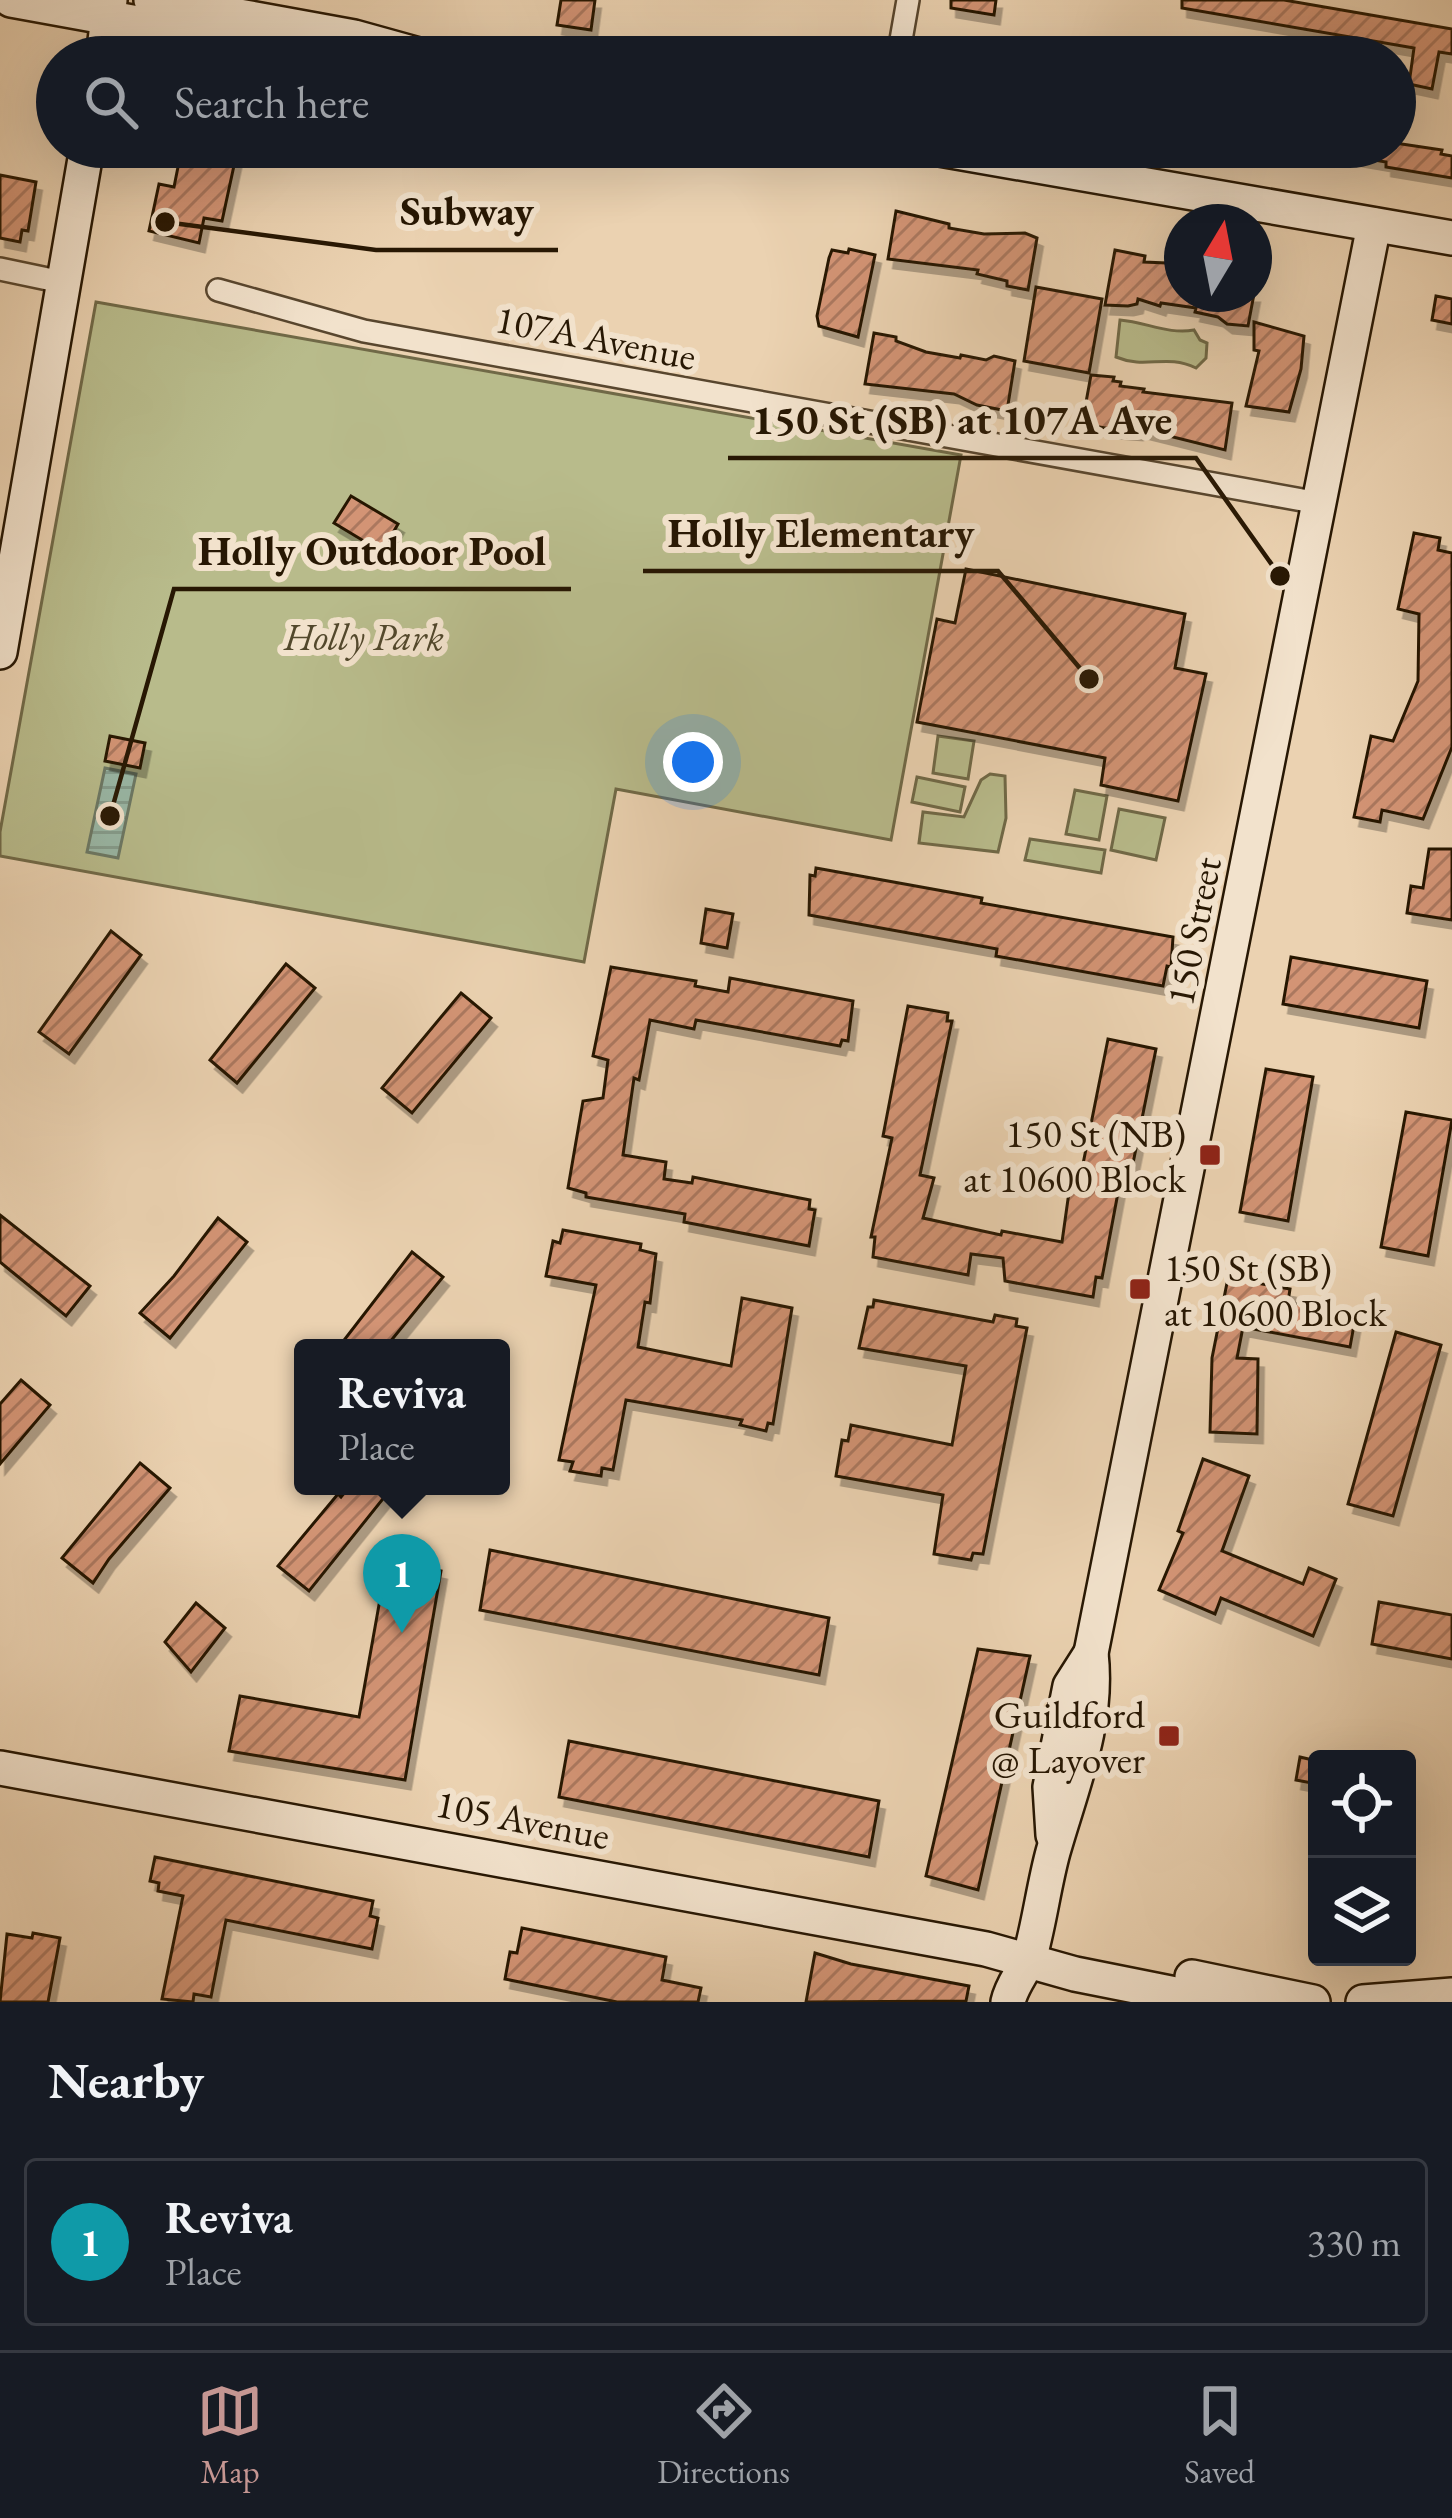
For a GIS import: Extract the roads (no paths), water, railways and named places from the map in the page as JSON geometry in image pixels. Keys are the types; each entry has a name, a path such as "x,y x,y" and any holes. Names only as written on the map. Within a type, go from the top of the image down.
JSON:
{"main road":[{"path":"11,0 109,9 230,36"},
{"path":"152,0 349,36"},
{"path":"0,652 8,555 83,168"},
{"path":"1048,168 1452,238"},
{"name":"150 Street","path":"1008,2002 1030,1958 1053,1851 1050,1787 1070,1686 1091,1653 1374,225"},
{"name":"105 Avenue","path":"0,1768 1030,1958 1075,1974 1215,2002"},
{"name":"105 Avenue","path":"1030,1958 1086,1956 1313,2002"},
{"name":"150 Street","path":"1030,1958 1033,2002"},
{"path":"1363,2002 1450,1999"}],"street":[{"path":"902,36 908,0"},
{"path":"0,269 62,282"},
{"name":"107A Avenue","path":"218,290 364,331 1319,503"}],"place":[{"name":"Subway","path":"165,222"},
{"name":"150 St (SB) at 107A Ave","path":"1280,576"},
{"name":"Holly Elementary","path":"1089,679"},
{"name":"Holly Outdoor Pool","path":"110,816"},
{"name":"150 St (NB) at 10600 Block","path":"1210,1155"},
{"name":"150 St (SB) at 10600 Block","path":"1140,1289"},
{"name":"Reviva","path":"402,1633"},
{"name":"Guildford @ Layover","path":"1169,1736"}],"park label":[{"name":"Holly Park","path":"364,636"}]}
